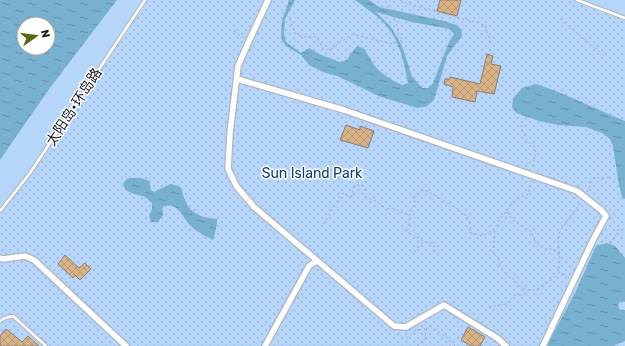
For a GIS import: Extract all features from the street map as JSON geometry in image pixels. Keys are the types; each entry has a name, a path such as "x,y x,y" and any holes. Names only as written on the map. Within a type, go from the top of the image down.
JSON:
{"street":[{"path":"268,0 238,66 228,169 237,187 254,207 394,326 406,328 444,305 497,338 506,346"},
{"path":"237,78 344,110 577,191 601,210 606,216 544,346"},
{"path":"0,258 3,259 25,256 34,260 126,346"},
{"path":"265,346 309,266 317,261"}],"lane":[{"name":"太阳岛•环岛路","path":"0,212 30,173 145,0"},
{"path":"577,0 625,18"},
{"path":"0,322 5,318 13,316 46,346"}],"path":[{"path":"400,0 485,25 490,42"},
{"path":"282,12 289,18 295,33 303,38 314,36 319,40 322,48 330,50 352,34 392,44 403,40 398,34 398,28 387,5"},
{"path":"560,19 606,57"},
{"path":"234,31 249,42"},
{"path":"521,125 526,140 533,144 536,149 529,194 512,203 500,220 495,229 493,253 500,259 500,265 505,273 518,285 527,290 536,290 546,282 556,277 559,272 560,254 558,243 560,231 585,197 594,177 603,179 609,177"},
{"path":"324,224 340,196 343,193 349,197 352,196 356,185 363,185 365,189 362,193 364,196 378,202 384,207 392,208 410,215"},
{"path":"434,252 435,247 433,243 425,242 407,232 410,226 410,215 415,207 414,197 422,190 428,191 459,210 467,217 470,224 471,233 482,236 495,229"},
{"path":"506,212 513,221 531,231 539,246 546,249 553,249 560,254"},
{"path":"619,230 611,243 620,275 625,281"},
{"path":"415,252 423,240"},
{"path":"559,272 575,279"},
{"path":"489,308 507,304 514,295 523,295 527,290"},
{"path":"407,338 416,330 426,329 430,326 448,338 455,346"},
{"path":"418,346 426,338 426,329"}],"green space":[{"path":"117,0 145,0 30,173 0,211 0,160 50,88"},
{"name":"Sun Island Park","path":"147,0 577,0 625,18 625,346 0,346 0,211 30,173"},
{"path":"577,0 625,0 625,18"}],"water":[{"path":"0,0 117,0 50,88 0,160"},
{"path":"289,0 295,0 285,19 284,34 286,42 301,53 309,48 319,54 340,62 347,60 357,46 365,49 379,71 402,85 408,83 402,57 392,33 380,19 355,0 369,0 379,7 456,25 461,29 462,36 447,56 434,100 427,106 418,108 381,97 337,76 323,72 309,65 301,55 286,46 281,38 282,21","holes":["376,12 412,22 449,29 454,34 449,42 433,83 428,88 422,88 412,76 402,46 391,27"]},
{"path":"536,84 559,92 625,121 625,199 622,197 619,185 613,146 610,139 602,133 586,127 559,125 539,121 516,113 512,107 513,99 522,88"},
{"path":"141,178 149,181 151,190 154,192 171,184 181,187 183,195 192,211 202,216 217,219 213,240 193,228 174,207 164,206 162,209 163,215 158,222 151,222 149,216 152,209 152,203 145,197 131,193 125,189 123,184 127,179"},
{"path":"607,243 615,246 625,258 625,302 620,302 618,306 620,310 625,310 625,341 613,346 548,346 548,343 575,293 596,246"}],"building":[{"path":"440,0 461,0 457,16 437,11"},
{"path":"487,54 493,56 491,64 501,66 494,94 477,91 475,102 452,97 453,87 444,84 445,79 450,79 450,77 480,84"},
{"path":"346,125 360,130 360,126 374,131 368,148 340,140"},
{"path":"65,255 79,268 85,263 91,269 80,280 75,275 73,278 58,264"},
{"path":"468,327 485,337 480,346 471,346 461,340"},
{"path":"6,329 22,342 28,336 39,346 0,346 0,336"}]}
